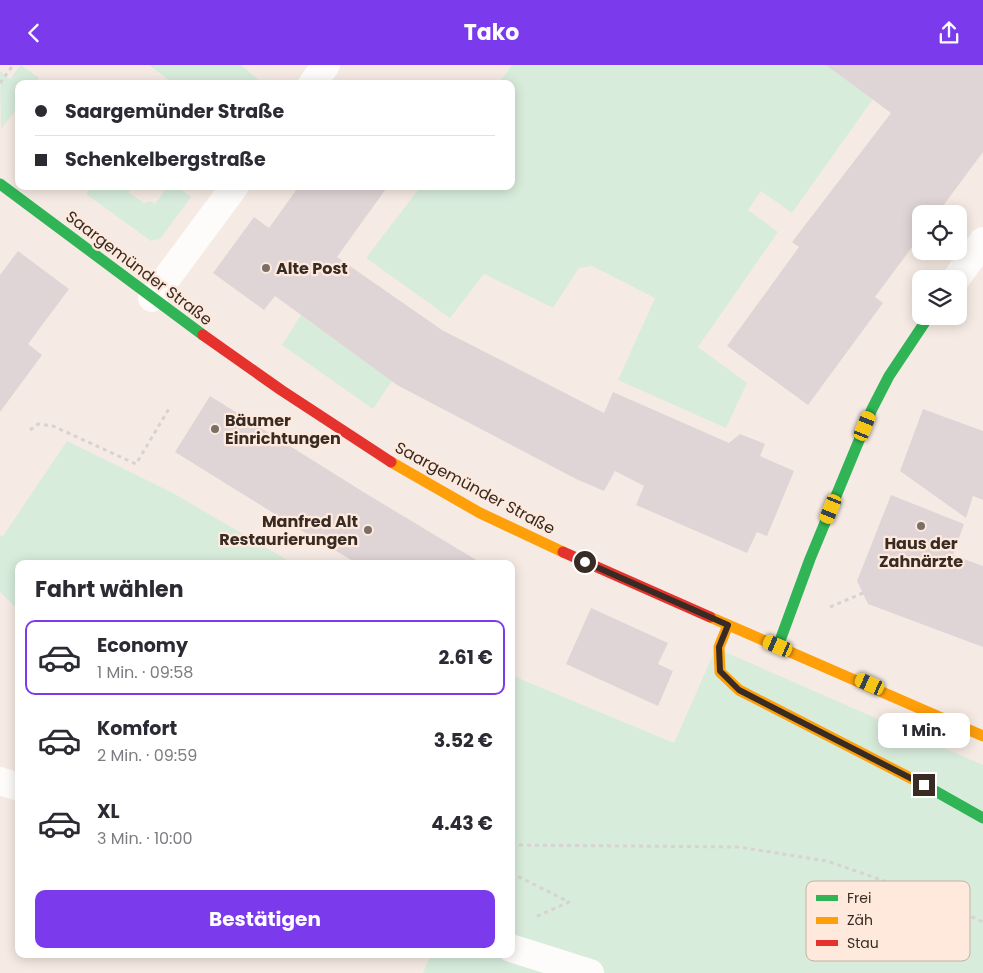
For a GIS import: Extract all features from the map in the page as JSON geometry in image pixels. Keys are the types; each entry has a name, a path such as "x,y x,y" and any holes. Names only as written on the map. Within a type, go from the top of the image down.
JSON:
{"street":[{"path":"315,80 326,65"},
{"name":"Saargemünder Straße","path":"0,184 219,348 323,421 411,475 519,533 728,625 854,677 983,736"},
{"path":"152,297 232,190"},
{"path":"962,270 983,241"},
{"path":"778,646 810,559 872,409 889,376 923,325"},
{"path":"728,625 719,647 720,671 739,690 957,802 983,818"},
{"path":"0,781 15,786"},
{"path":"515,949 590,973"}],"path":[{"path":"0,83 13,65"},
{"path":"30,430 38,424 53,426 136,464 170,407"},
{"path":"822,610 863,593"},
{"path":"515,845 739,847 827,861 884,881"},
{"path":"515,875 569,902 528,920"},
{"path":"970,916 983,922"}],"green space":[{"path":"21,65 39,78 38,80 15,80 15,111 1,129 0,71 10,79"},
{"path":"149,65 241,65 259,80 169,80"},
{"path":"512,65 835,65 873,99 792,213 761,191 748,210 778,232 698,347 747,383 726,428 618,380 655,298 592,266 579,268 553,308 484,274 450,318 366,258 418,190 515,190 515,80 501,80"},
{"path":"89,190 129,190 129,193 144,203 150,201 155,204 165,190 181,190 191,197 160,239 151,241 86,194"},
{"path":"301,315 392,381 373,409 282,345"},
{"path":"67,441 173,493 287,560 15,560 15,607 0,592 0,535 3,536"},
{"path":"716,648 983,765 983,973 423,973 429,958 515,958 515,677 674,743"}],"building":[{"path":"826,65 983,65 983,152 944,205 912,205 912,247 875,297 883,303 808,405 727,346 799,247 792,242 891,113"},
{"path":"296,190 385,190 337,257 442,330 604,413 613,392 729,443 740,434 765,444 760,456 794,471 767,536 757,532 747,553 636,505 644,486 615,471 604,491 576,479 397,385 275,296 264,310 213,273 254,217 269,228"},
{"path":"18,251 69,289 28,344 42,355 0,412 0,275"},
{"path":"210,396 476,560 351,560 175,452"},
{"path":"923,409 983,431 983,500 973,496 966,518 900,471"},
{"name":"Haus der Zahnärzte","path":"891,495 964,524 953,555 983,566 983,647 868,604 857,581"},
{"path":"591,608 668,643 658,664 673,671 658,706 566,664"}],"traffic: fast":[{"path":"0,184 203,335"},
{"path":"778,646 810,559 872,409 889,376 923,325"},
{"path":"928,787 983,818"}],"traffic: slow":[{"path":"391,462 480,513 563,552"},
{"path":"710,617 983,736"},
{"path":"728,625 719,647 720,672 739,690 928,787"}],"traffic: jam":[{"path":"203,335 281,390 391,462"},
{"path":"563,552 710,617"}],"place":[{"name":"Alte Post","path":"266,268"},
{"name":"Bäumer Einrichtungen","path":"215,429"},
{"name":"Haus der Zahnärzte","path":"921,526"},
{"name":"Manfred Alt Restaurierungen","path":"368,530"}],"route":[{"path":"585,562 728,625 719,647 720,671 739,690 924,785"}]}
